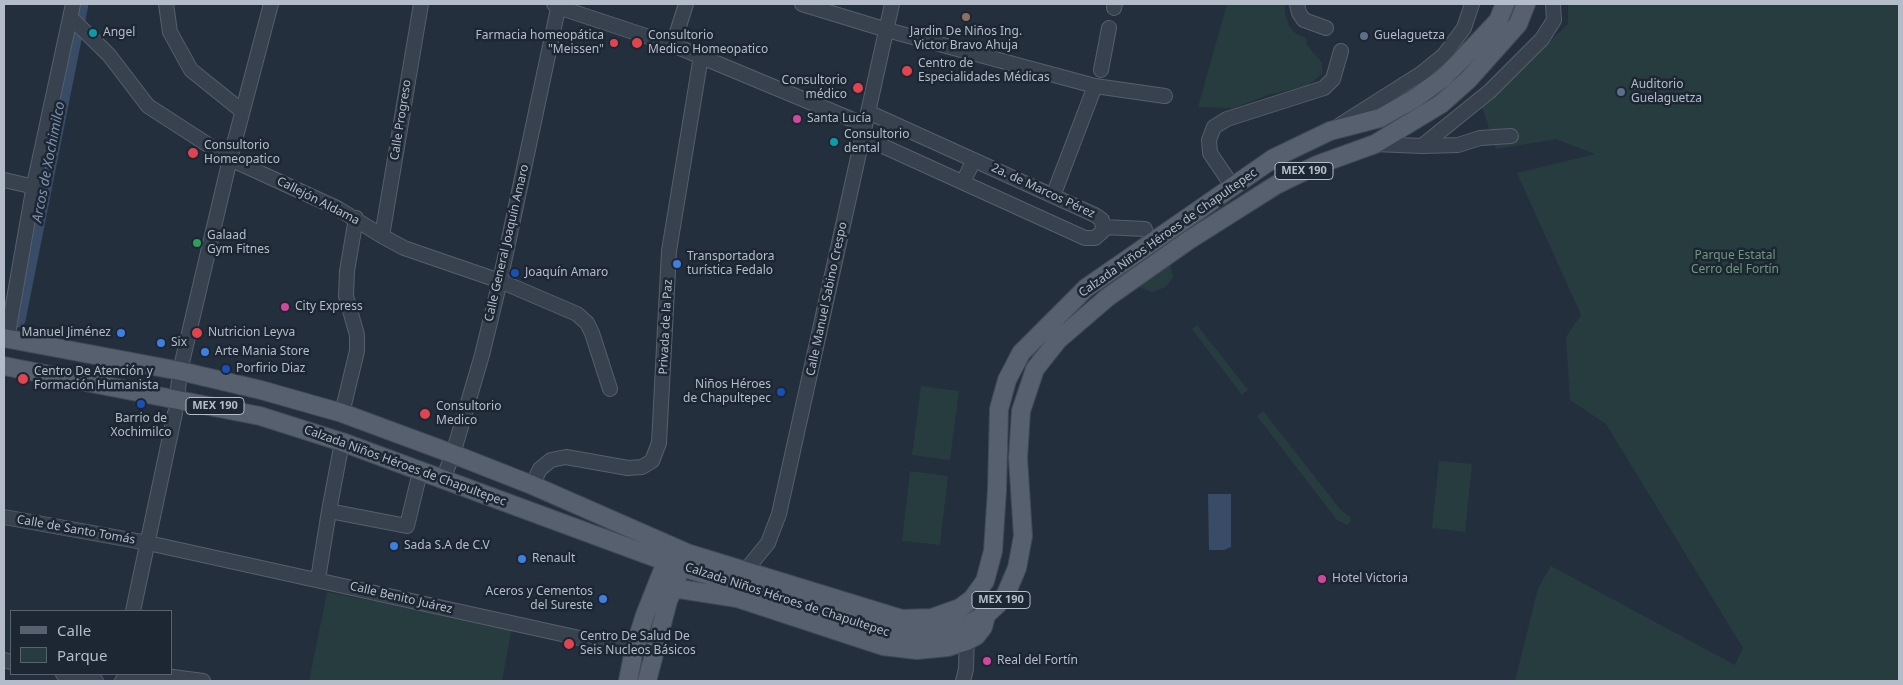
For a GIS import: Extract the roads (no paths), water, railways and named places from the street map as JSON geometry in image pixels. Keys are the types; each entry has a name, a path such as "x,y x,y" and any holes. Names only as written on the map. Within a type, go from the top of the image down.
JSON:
{"main road":[{"name":"Calzada Niños Héroes de Chapultepec","path":"4,366 176,405 260,416 342,442 420,472 740,577 902,619 932,618 960,608 972,599 984,581 993,551 999,409 1007,380 1021,353 1086,288 1274,158 1330,131 1380,118 1414,99 1443,78 1462,59 1498,21 1505,4"},
{"name":"Calzada Niños Héroes de Chapultepec","path":"987,614 1006,594 1017,568 1023,536 1018,458 1021,411 1035,369 1058,340 1124,286 1189,240 1276,185 1317,165 1375,144 1426,114 1468,80 1518,24 1526,4"},
{"name":"Calzada Niños Héroes de Chapultepec","path":"5,338 180,371 261,390 342,413 532,485 677,557"},
{"path":"628,681 634,650 677,557"},
{"name":"Calzada Niños Héroes de Chapultepec","path":"740,577 843,620 896,635 928,636 967,633"},
{"path":"664,588 737,598 883,646 917,650 948,647 967,633 976,636 983,628 987,614 984,581"},
{"path":"647,681 664,588"}],"street":[{"path":"166,4 170,32 191,70 242,111"},
{"path":"133,610 176,405 180,371 230,159 271,4"},
{"name":"Calle Progreso","path":"382,236 420,4"},
{"path":"673,45 686,4"},
{"path":"802,4 887,30 1095,86 1165,96"},
{"name":"Calle Manuel Sabino Crespo","path":"740,577 768,543 779,514 892,4"},
{"path":"1297,4 1299,13 1304,20 1326,28"},
{"path":"1330,131 1422,74 1436,63 1458,38 1464,28 1472,4"},
{"path":"1422,146 1490,91 1542,39 1554,20 1553,4"},
{"path":"557,5 673,45 865,125"},
{"name":"Calle General Joaquín Amaro","path":"443,479 453,454 482,355 557,5"},
{"path":"5,338 34,185 72,10"},
{"name":"Callejón Aldama","path":"72,10 148,106 230,159 337,208 404,248 498,287 577,314 587,323 592,333 610,388"},
{"path":"1101,70 1112,17"},
{"path":"1233,187 1210,153 1209,140 1214,127 1227,119 1320,90 1330,84 1342,51"},
{"name":"Privada de la Paz","path":"532,485 540,469 551,460 566,457 628,468 642,467 652,461 660,443 669,251 700,56"},
{"path":"1053,196 1095,86"},
{"name":"2a. de Marcos Pérez","path":"865,125 974,160 1098,216 1102,220 1104,228 1098,237 1093,239 1085,238 963,182 865,125"},
{"path":"1375,144 1458,146 1480,138 1511,136"},
{"path":"963,182 974,160"},
{"path":"4,180 34,185"},
{"path":"342,413 357,351 357,335 346,296 347,271 356,218"},
{"path":"1104,228 1145,229"},
{"path":"318,579 342,442"},
{"path":"329,511 407,526 420,472"},
{"name":"Calle de Santo Tomás","path":"4,517 148,543"},
{"name":"Calle Benito Juárez","path":"148,543 318,579 634,650 652,656"},
{"path":"963,681 967,633"},
{"path":"68,675 96,681"},
{"path":"129,678 145,675"},
{"path":"158,675 204,681"}],"water":[{"path":"1208,494 1231,494 1231,547 1224,550 1209,550"}],"waterway":[{"name":"Arcos de Xochimilco","path":"18,320 81,4"}],"place":[{"name":"Jardin De Niños Ing. Victor Bravo Ahuja","path":"966,17"},
{"name":"Angel","path":"93,33"},
{"name":"Guelaguetza","path":"1364,36"},
{"name":"Farmacia homeopática \"Meissen\"","path":"614,43"},
{"name":"Consultorio Medico Homeopatico","path":"637,43"},
{"name":"Centro de Especialidades Médicas","path":"907,71"},
{"name":"Consultorio médico","path":"858,88"},
{"name":"Auditorio Guelaguetza","path":"1621,92"},
{"name":"Santa Lucía","path":"797,119"},
{"name":"Consultorio dental","path":"834,142"},
{"name":"Consultorio Homeopatico","path":"193,153"},
{"name":"Galaad Gym Fitnes","path":"197,243"},
{"name":"Transportadora turística Fedalo","path":"677,264"},
{"name":"Joaquín Amaro","path":"515,273"},
{"name":"City Express","path":"285,307"},
{"name":"Manuel Jiménez","path":"121,333"},
{"name":"Nutricion Leyva","path":"197,333"},
{"name":"Six","path":"161,343"},
{"name":"Arte Mania Store","path":"205,352"},
{"name":"Porfirio Diaz","path":"226,369"},
{"name":"Centro De Atención y Formación Humanista","path":"23,379"},
{"name":"Niños Héroes de Chapultepec","path":"781,392"},
{"name":"Barrio de Xochimilco","path":"141,404"},
{"name":"Consultorio Medico","path":"425,414"},
{"name":"Sada S.A de C.V","path":"394,546"},
{"name":"Renault","path":"522,559"},
{"name":"Hotel Victoria","path":"1322,579"},
{"name":"Aceros y Cementos del Sureste","path":"603,599"},
{"name":"Centro De Salud De Seis Nucleos Básicos","path":"569,644"},
{"name":"Real del Fortín","path":"987,661"}],"park label":[{"name":"Parque Estatal Cerro del Fortín","path":"1735,263"}]}
